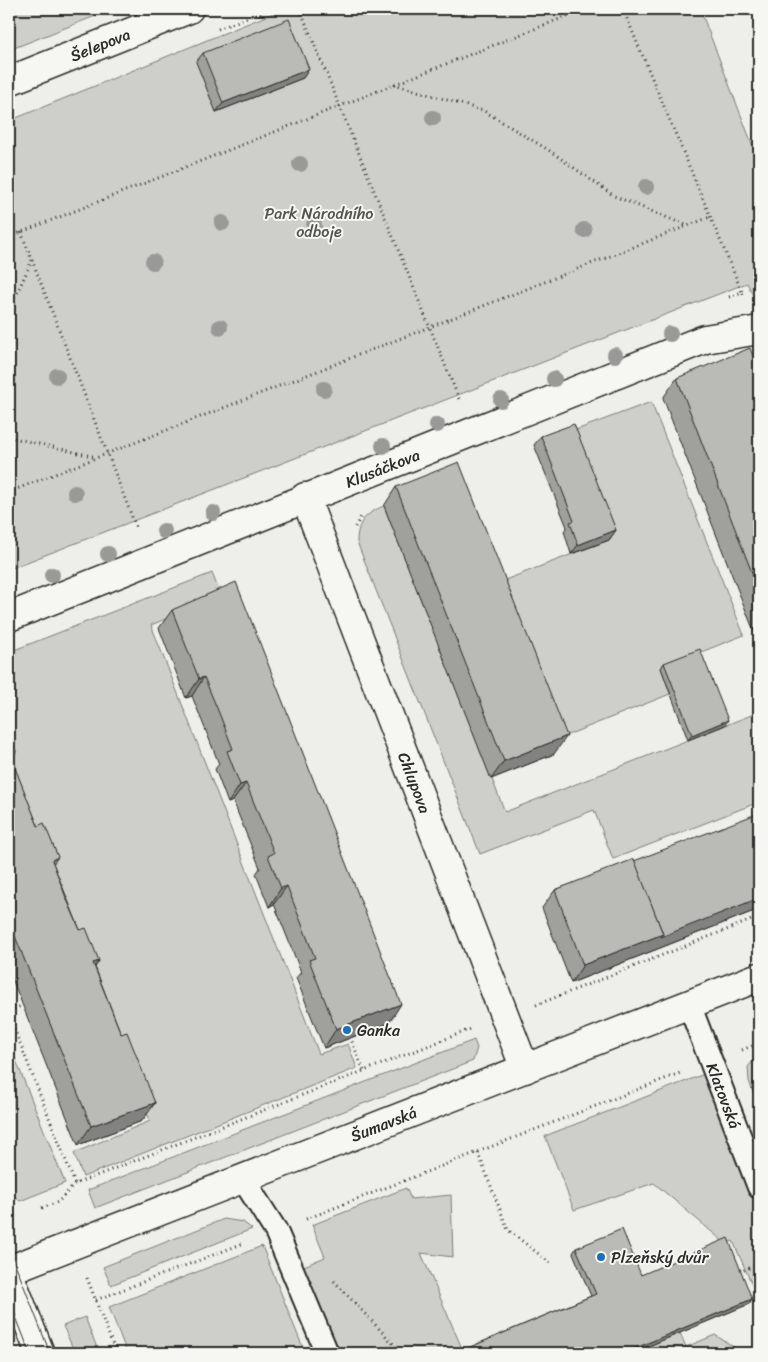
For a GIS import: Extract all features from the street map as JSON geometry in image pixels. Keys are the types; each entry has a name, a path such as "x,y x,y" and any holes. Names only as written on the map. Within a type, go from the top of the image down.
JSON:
{"street":[{"name":"Šelepova","path":"9,81 181,10"},
{"name":"Klusáčkova","path":"9,617 705,339 759,330"},
{"name":"Chlupova","path":"304,498 525,1069"},
{"name":"Šumavská","path":"9,1270 759,977"},
{"path":"9,1274 40,1353"}],"lane":[{"name":"Klatovská","path":"688,1004 759,1187"},
{"path":"243,1179 276,1231 326,1353"}],"path":[{"path":"300,9 460,402"},
{"path":"9,237 585,9"},
{"path":"623,9 742,292"},
{"path":"394,84 484,111 550,151 614,196 688,226"},
{"path":"9,492 710,217"},
{"path":"21,232 137,529"},
{"path":"9,311 32,259"},
{"path":"9,437 96,457"},
{"path":"534,1006 759,917"},
{"path":"9,1010 22,1006"},
{"path":"9,1015 75,1184"},
{"path":"42,1208 58,1202 75,1184 473,1028"},
{"path":"350,1038 364,1071"},
{"path":"96,1300 685,1072"},
{"path":"478,1153 508,1230 552,1265"},
{"path":"736,1274 759,1264"},
{"path":"85,1273 116,1353"},
{"path":"329,1276 402,1353"}],"green space":[{"path":"9,9 113,9 9,50"},
{"name":"Park Národního odboje","path":"283,9 700,9 759,162 759,292 753,295 747,283 9,569 9,121"},
{"path":"651,402 744,635 661,668 670,694 565,736 505,580 609,540 568,433"},
{"path":"384,506 505,812 759,712 759,802 613,859 594,810 480,854 357,542 357,535 364,519 372,512"},
{"path":"212,573 221,596 151,625 319,1054 348,1044 357,1068 83,1177 74,1153 150,1121 9,768 9,652"},
{"path":"474,1040 477,1048 473,1061 95,1208 88,1190"},
{"path":"9,1043 65,1183 20,1201 13,1195 9,1183"},
{"path":"759,1053 759,1109 749,1081 748,1067"},
{"path":"707,1073 759,1213 759,1301 733,1241 725,1243 654,1183 574,1210 545,1136"},
{"path":"406,1188 411,1199 451,1195 453,1257 421,1253 464,1353 413,1353 409,1348 406,1353 334,1353 297,1269 325,1257 312,1225"},
{"path":"224,1219 243,1222 252,1229 111,1285 103,1267"},
{"path":"262,1246 305,1353 127,1353 109,1307"},
{"path":"85,1317 99,1353 75,1353 63,1326"},
{"path":"680,1333 686,1347 715,1335 743,1353 631,1353"}],"building":[{"path":"289,19 309,69 223,103 203,53"},
{"path":"750,348 759,372 759,591 677,378"},
{"path":"574,424 616,530 578,545 570,522 574,521 541,436"},
{"path":"459,462 567,736 504,761 396,487"},
{"path":"236,582 401,1004 336,1029 309,960 315,958 287,886 281,888 268,856 274,853 246,783 240,785 227,751 233,749 204,677 199,679 172,610"},
{"path":"700,649 728,720 692,735 664,663"},
{"path":"9,734 16,752 10,755 38,826 44,823 58,857 52,860 65,895 80,930 86,928 99,961 93,963 121,1034 127,1032 155,1103 91,1126 9,921"},
{"path":"759,813 759,898 661,937 663,934 634,861"},
{"path":"634,859 663,934 583,965 555,890"},
{"path":"622,1229 641,1275 728,1238 752,1299 624,1353 470,1353 468,1348 596,1294 576,1248"}],"tram line":[{"path":"9,1248 50,1353"},
{"path":"9,1299 30,1353"}],"place":[{"name":"Ganka","path":"347,1030"},
{"name":"Plzeňský dvůr","path":"601,1257"}]}
